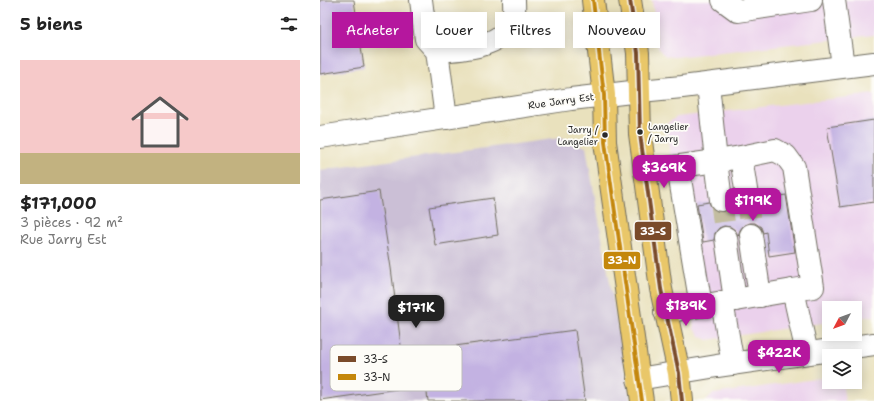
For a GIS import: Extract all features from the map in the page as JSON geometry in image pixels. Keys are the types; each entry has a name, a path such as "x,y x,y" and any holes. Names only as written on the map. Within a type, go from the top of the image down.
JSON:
{"main road":[{"path":"593,0 604,95 605,142 642,401"},
{"path":"630,0 638,54 640,134 661,288 679,373 682,401"}],"street":[{"path":"421,0 426,39 437,51 446,118"},
{"path":"437,51 477,46 498,38 505,32 514,17 514,0"},
{"path":"723,0 738,11 811,0"},
{"path":"834,0 843,66"},
{"name":"Rue Jarry Est","path":"320,137 604,95 708,84 874,63"},
{"path":"708,84 721,200"},
{"path":"645,171 741,157 776,150 786,156 794,167 813,287 666,312"},
{"path":"741,157 747,196"},
{"path":"678,167 701,306"},
{"path":"752,234 760,296"},
{"path":"726,238 728,301 733,364"},
{"path":"793,290 808,353"},
{"path":"638,379 874,344"}],"shaded area":[{"path":"652,0 874,0 874,35 675,57 666,56 659,48 660,48 660,12 654,12"},
{"path":"874,94 874,316 862,317 862,301 822,301 822,323 708,340 700,336 694,329 666,127 669,122 677,117"},
{"path":"560,138 586,147 631,401 320,401 320,170"},
{"path":"822,378 822,389 843,389 845,401 706,401 713,394"}],"building":[{"path":"320,0 354,0 356,12 332,12 332,48 361,48 364,67 320,74"},
{"path":"874,120 874,202 840,207 827,127"},
{"path":"379,191 401,345 330,345 330,391 384,391 320,400 320,200"},
{"path":"759,195 761,199 786,195 795,252 769,256 766,232 763,233 761,227 755,223 744,225 738,236 736,231 731,227 724,226 719,228 715,233 714,240 703,242 697,204 709,202 711,207 716,211 723,212 728,210 732,205 733,198 735,198 738,204 743,208 749,208 754,206 758,201"},
{"path":"493,198 498,235 435,245 429,207"},
{"path":"575,330 585,401 428,401 427,391 462,391 462,345"}],"tunnel":[{"path":"747,196 751,235"},
{"path":"721,200 726,238"}],"transit line":[{"name":"33-N","path":"593,0 604,95 605,142 642,401"},
{"name":"33-S","path":"630,0 638,53 640,134 661,289 679,373 682,401"}],"place":[{"name":"Langelier / Jarry","path":"640,132"},
{"name":"Jarry / Langelier","path":"605,135"}]}
